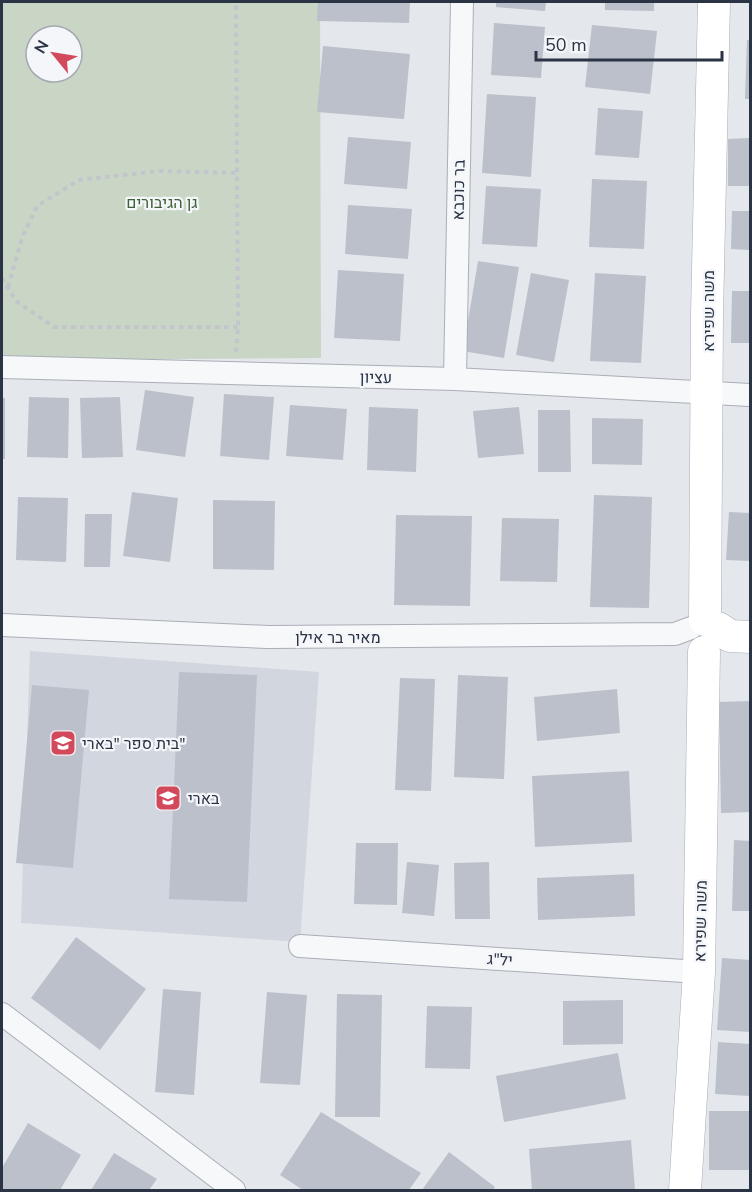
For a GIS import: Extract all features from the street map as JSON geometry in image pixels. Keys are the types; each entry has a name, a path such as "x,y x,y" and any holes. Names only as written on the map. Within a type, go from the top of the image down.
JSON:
{"street":[{"name":"בר כוכבא","path":"455,379 462,2"},
{"name":"משה שפירא","path":"685,1191 699,972 709,636 707,314 714,2"},
{"name":"עציון","path":"2,367 455,379 750,395"},
{"name":"מאיר בר אילן","path":"2,625 268,638 709,636"},
{"name":"יל\"ג","path":"300,946 699,972"},
{"path":"2,1014 234,1191"}],"path":[{"path":"233,373 238,327 236,2"},
{"path":"8,287 22,238 38,206 79,180 160,171 238,173"},
{"path":"2,278 16,301 54,327 238,327"}],"shaded area":[{"name":"בארי","path":"30,651 319,672 300,942 21,923"}],"green space":[{"name":"גן הגיבורים","path":"2,2 320,2 321,358 2,360"}],"building":[{"path":"318,2 410,2 409,23 317,21"},
{"path":"496,2 546,2 545,11 496,7"},
{"path":"605,2 654,2 654,11 605,10"},
{"path":"494,23 545,27 541,78 491,75"},
{"path":"592,25 657,31 650,94 585,87"},
{"path":"747,40 750,40 750,99 745,99"},
{"path":"323,46 410,54 404,119 317,112"},
{"path":"487,94 536,97 531,177 482,173"},
{"path":"598,108 643,111 639,158 595,155"},
{"path":"348,137 411,142 407,189 344,184"},
{"path":"750,138 750,186 728,186 728,139"},
{"path":"592,179 647,181 644,249 589,247"},
{"path":"486,186 541,189 537,247 482,244"},
{"path":"348,205 412,209 408,259 345,254"},
{"path":"732,211 750,211 750,250 731,249"},
{"path":"478,261 519,267 504,358 463,351"},
{"path":"338,270 404,274 400,341 334,338"},
{"path":"531,273 569,280 554,362 516,355"},
{"path":"595,273 646,276 641,363 590,361"},
{"path":"732,291 750,291 750,343 731,343"},
{"path":"145,390 194,397 185,457 136,450"},
{"path":"224,394 274,397 269,460 220,456"},
{"path":"29,397 69,398 68,458 27,457"},
{"path":"120,397 123,457 82,458 80,398"},
{"path":"2,398 5,398 5,459 2,459"},
{"path":"290,405 347,409 343,460 286,456"},
{"path":"369,407 418,409 416,472 367,470"},
{"path":"519,407 524,454 478,458 473,411"},
{"path":"538,410 570,410 571,472 538,472"},
{"path":"592,418 643,419 642,465 592,464"},
{"path":"132,492 178,498 170,562 123,556"},
{"path":"594,495 652,497 649,608 590,607"},
{"path":"18,497 68,498 66,562 16,560"},
{"path":"213,500 275,501 274,570 213,569"},
{"path":"729,512 750,513 750,561 726,560"},
{"path":"85,514 112,514 110,567 84,567"},
{"path":"396,515 472,516 470,606 394,605"},
{"path":"502,518 559,519 557,582 500,581"},
{"path":"179,672 257,675 247,902 169,899"},
{"path":"458,675 508,677 504,779 454,777"},
{"path":"400,678 435,679 431,791 395,790"},
{"path":"32,685 89,690 73,868 16,863"},
{"path":"617,689 620,733 537,741 534,697"},
{"path":"750,701 750,812 721,813 719,702"},
{"path":"629,771 632,842 535,847 532,776"},
{"path":"734,840 750,841 750,911 732,911"},
{"path":"356,843 398,843 397,905 354,904"},
{"path":"407,862 439,865 434,916 402,913"},
{"path":"489,862 490,919 455,919 454,863"},
{"path":"634,874 635,916 538,920 537,878"},
{"path":"76,937 146,989 100,1050 31,998"},
{"path":"722,958 750,960 750,1032 717,1030"},
{"path":"163,989 201,992 194,1095 155,1092"},
{"path":"267,992 307,995 300,1085 260,1083"},
{"path":"337,994 382,995 380,1117 335,1117"},
{"path":"623,1000 623,1044 563,1045 563,1001"},
{"path":"427,1006 472,1007 470,1069 425,1068"},
{"path":"718,1042 750,1044 750,1096 715,1094"},
{"path":"618,1053 626,1099 504,1122 496,1076"},
{"path":"709,1111 750,1111 750,1170 709,1170"},
{"path":"321,1112 421,1173 409,1190 303,1190 280,1175"},
{"path":"28,1123 81,1155 60,1190 2,1190 2,1168"},
{"path":"631,1140 635,1190 532,1190 529,1149"},
{"path":"449,1152 495,1187 493,1190 422,1190"},
{"path":"114,1153 157,1179 149,1190 91,1190"}],"place":[{"name":"בית ספר \"בארי\"","path":"63,743"},
{"name":"בארי","path":"168,798"}]}
